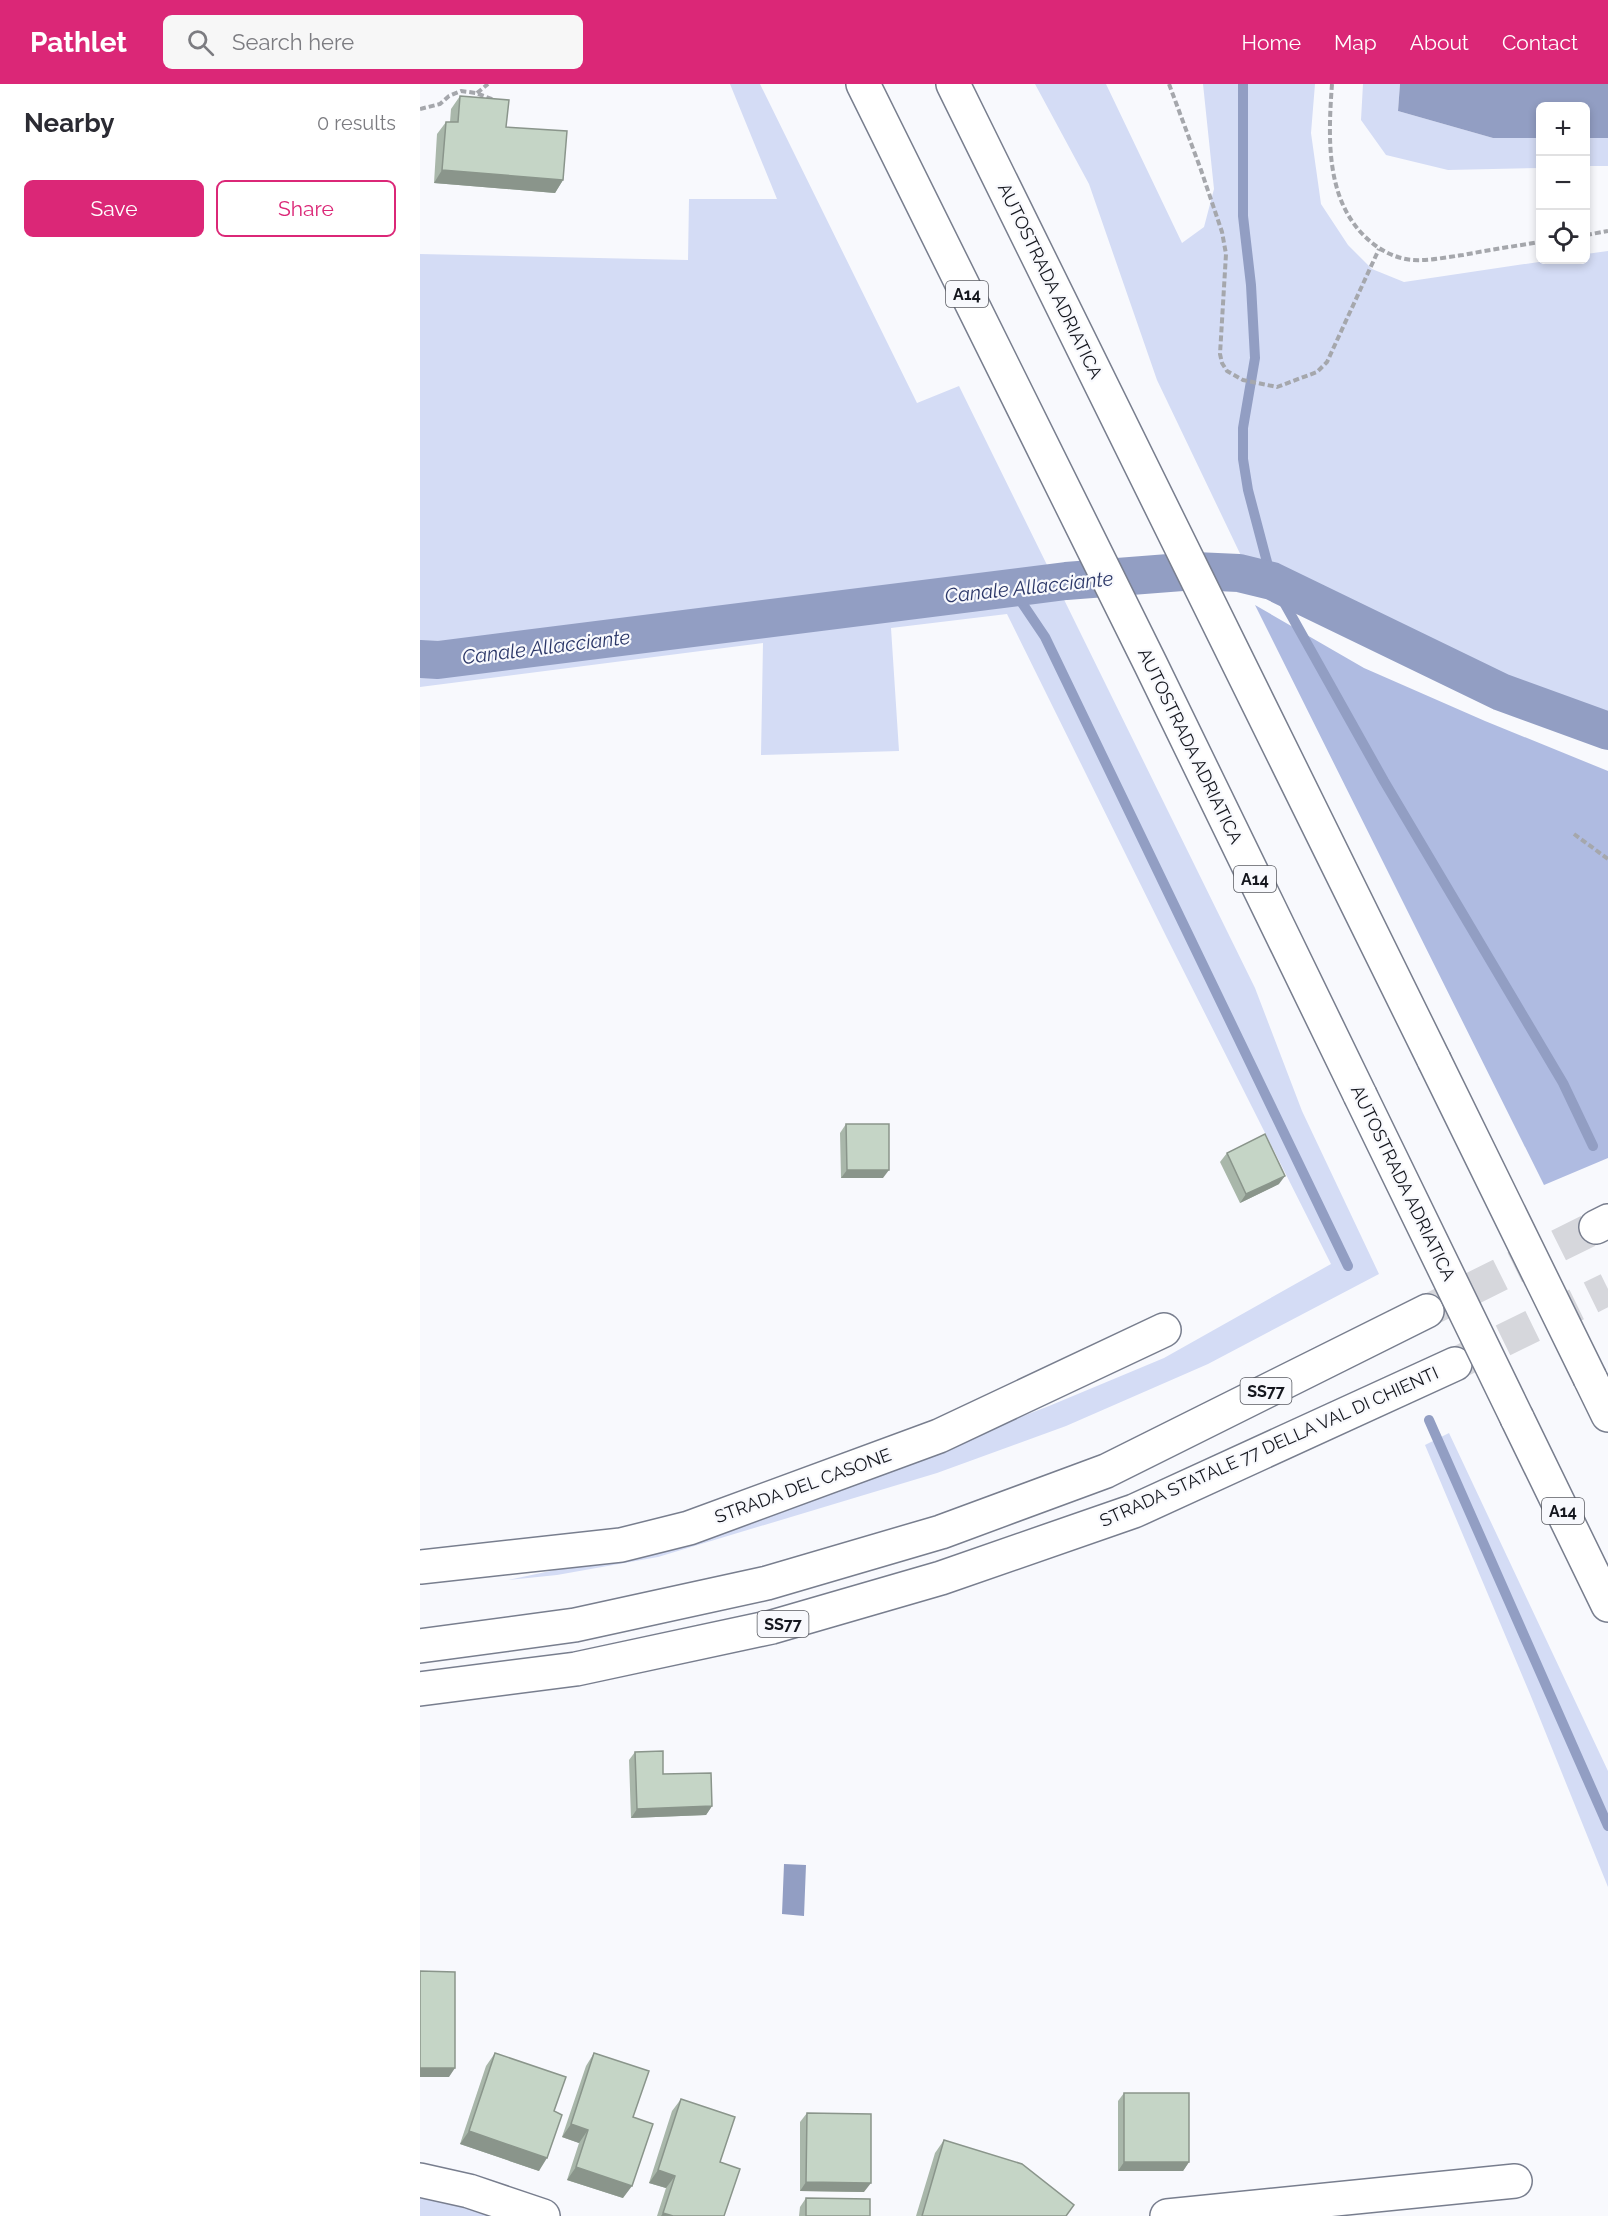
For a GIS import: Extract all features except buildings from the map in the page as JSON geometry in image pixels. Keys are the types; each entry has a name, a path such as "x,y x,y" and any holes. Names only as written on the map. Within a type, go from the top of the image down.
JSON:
{"main road":[{"name":"AUTOSTRADA ADRIATICA","path":"863,84 1150,663 1608,1605"},
{"name":"AUTOSTRADA ADRIATICA","path":"953,84 1608,1415"},
{"name":"SS77","path":"420,1646 586,1623 767,1583 942,1532 1106,1471 1427,1311"},
{"name":"STRADA DEL CASONE","path":"420,1567 621,1545 689,1528 939,1436 1164,1330"},
{"name":"STRADA STATALE 77 DELLA VAL DI CHIENTI","path":"420,1689 576,1669 772,1627 941,1578 1134,1512 1455,1364"},
{"path":"420,2180 469,2191 543,2216"},
{"path":"1167,2216 1515,2181"}],"path":[{"path":"476,93 488,84"},
{"path":"1169,84 1222,232 1226,254 1220,354 1227,372 1243,380 1278,387 1317,372 1327,362 1379,249"},
{"path":"1332,84 1329,124 1332,165 1339,196 1348,216 1359,232 1379,249 1405,259 1431,260 1536,243"},
{"path":"420,109 440,104 449,96 460,92 476,93 501,102"},
{"path":"1590,234 1608,231"},
{"path":"1574,834 1608,859"}],"shaded area":[{"path":"730,84 760,84 917,403 959,386 1255,988 1302,1111 1379,1274 1208,1364 1066,1426 937,1473 658,1557 557,1575 508,1580 659,1548 841,1487 1049,1406 1164,1358 1331,1264 1007,614 891,628 899,751 761,755 763,643 420,687 420,254 688,260 689,199 777,199"},
{"path":"1035,84 1106,84 1182,243 1204,227 1214,189 1203,84 1315,84 1311,133 1321,204 1348,245 1372,269 1404,282 1536,262 1590,264 1590,253 1608,251 1608,716 1505,678 1276,565 1245,564 1157,380 1089,184"},
{"path":"1363,84 1400,84 1398,111 1493,138 1536,138 1536,168 1448,170 1386,155 1361,120"},
{"path":"1400,84 1608,84 1608,138 1590,138 1590,102 1536,102 1536,138 1493,138 1398,111"},
{"path":"1590,138 1608,138 1608,166 1590,166"},
{"path":"1255,605 1364,668 1608,771 1608,1158 1544,1185"},
{"path":"1449,1433 1608,1771 1608,1887 1425,1445"},
{"path":"784,1864 806,1865 804,1916 782,1914"},
{"path":"420,2197 471,2208 492,2216 420,2216"}],"waterway":[{"path":"1243,84 1243,216 1251,285 1255,358 1243,428 1243,459 1248,490 1272,581 1384,781 1563,1083 1593,1146"},
{"name":"Canale Allacciante","path":"420,659 438,660 1066,581 1195,571 1239,573 1272,581 1501,692 1608,731"},
{"path":"1012,588 1045,637 1348,1266"},
{"path":"1429,1420 1608,1826"}],"tunnel":[{"path":"1427,1311 1596,1227"},
{"path":"1459,1362 1608,1289"}]}
